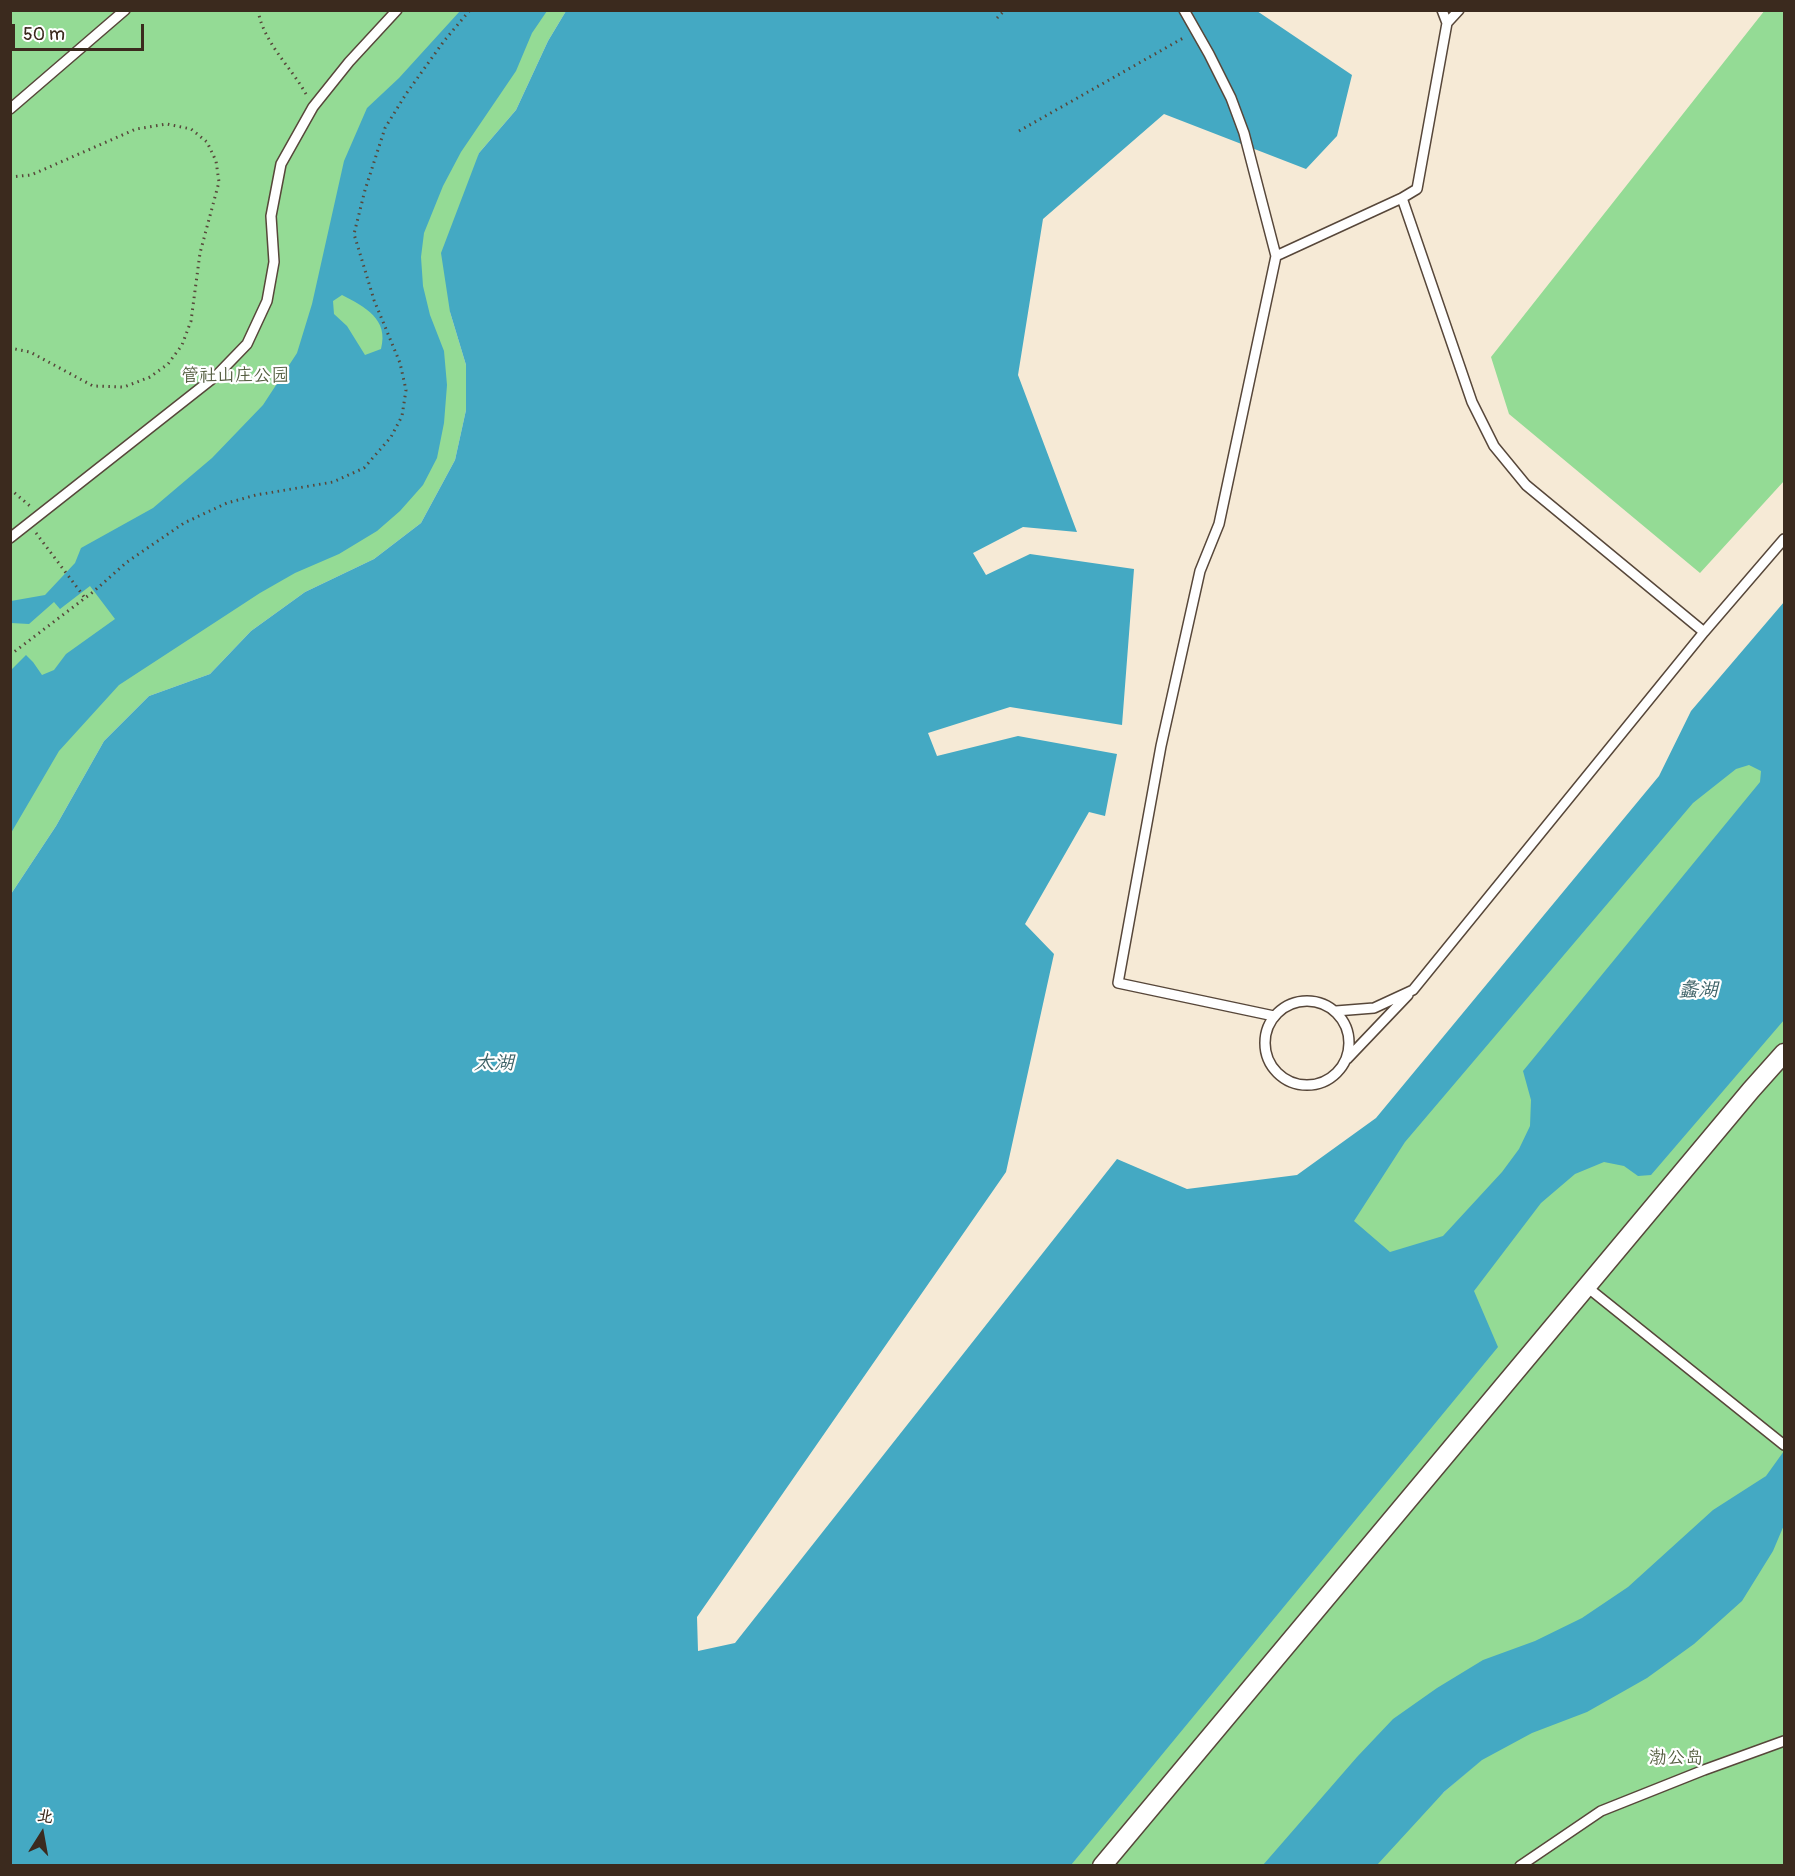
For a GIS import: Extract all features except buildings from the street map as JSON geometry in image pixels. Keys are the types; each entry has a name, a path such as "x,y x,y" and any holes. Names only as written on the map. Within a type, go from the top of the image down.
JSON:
{"street":[{"path":"1102,1866 1751,1090 1785,1053"}],"lane":[{"path":"10,109 125,10"},
{"path":"10,538 217,375 248,344 267,301 274,262 271,216 281,164 313,107 349,62 397,10"},
{"path":"1184,10 1231,98 1260,189 1276,256 1219,524 1200,571 1161,746 1118,983 1274,1016"},
{"path":"1276,256 1417,189 1447,22 1442,10"},
{"path":"1447,22 1459,10"},
{"path":"1402,198 1472,402 1494,446 1526,485 1704,632"},
{"path":"1413,990 1374,1008 1336,1011 1310,1001 1296,1002 1283,1008 1274,1016 1267,1030 1267,1053 1273,1066 1286,1079 1300,1084 1314,1084 1337,1073 1345,1061 1413,990 1704,632 1785,539"},
{"path":"1336,1011 1349,1038 1345,1061"},
{"path":"1587,1287 1785,1445"},
{"path":"1520,1866 1601,1811 1785,1741"}],"path":[{"path":"258,10 272,44 313,107"},
{"path":"10,655 93,592 127,562 184,523 227,503 256,495 333,482 364,468 391,437 402,416 406,390 400,363 374,300 354,234 385,128 444,41 470,10"},
{"path":"998,18 1005,10"},
{"path":"1019,131 1196,31"},
{"path":"10,177 31,175 136,129 167,124 191,129 207,142 216,161 219,182 200,253 191,321 182,345 168,364 150,377 124,387 93,386 30,352 10,348"},
{"path":"10,489 40,515"},
{"path":"29,524 84,597"},
{"path":"1608,1866 1623,1866"}],"green space":[{"path":"1765,10 1784,11 1784,481 1700,573 1509,414 1491,357"},
{"name":"管社山庄公园","path":"11,11 566,11 548,41 516,110 479,153 450,312 466,365 466,410 455,460 421,523 374,559 305,592 251,631 210,674 149,696 104,741 56,826 11,894"},
{"path":"1784,747 1784,1462 1285,1865 1038,1866 1341,1223 1380,1154 1714,768"},
{"name":"渤公岛","path":"1784,1496 1784,1865 1359,1866"}],"water":[{"path":"460,11 547,11 532,33 516,71 461,152 443,186 424,233 421,257 423,286 430,315 444,351 447,385 444,423 437,458 423,485 400,511 377,531 339,554 295,573 260,593 119,685 59,751 11,833 11,670 26,655 42,675 54,670 66,654 115,619 90,586 60,609 54,602 29,624 11,623 11,601 45,595 75,563 81,548 153,508 212,458 263,405 297,353 312,304 344,161 367,108 399,78","holes":["342,295 367,309 378,322 382,330 381,349 365,355 347,326 334,314 333,301"]},
{"name":"太湖","path":"566,11 1257,11 1352,75 1337,136 1306,169 1164,114 1043,219 1018,375 1077,532 1023,527 973,553 986,575 1030,554 1134,569 1122,725 1010,707 928,733 937,756 1018,736 1117,754 1105,816 1089,812 1025,924 1054,954 1006,1172 697,1617 698,1651 735,1643 1117,1159 1187,1189 1297,1175 1376,1118 1659,776 1691,711 1784,602 1784,1020 1651,1175 1638,1176 1624,1166 1604,1162 1575,1174 1541,1203 1474,1291 1498,1347 1071,1865 11,1866 11,894 56,826 104,741 149,696 210,674 251,631 305,592 374,559 421,523 455,460 466,410 466,365 450,312 441,253 479,153 516,110 548,41","holes":["1749,765 1761,771 1760,782 1523,1071 1531,1100 1530,1126 1519,1149 1502,1172 1443,1236 1390,1252 1354,1221 1405,1142 1693,803 1736,769"]},
{"path":"1784,1451 1784,1525 1773,1551 1742,1601 1694,1644 1647,1678 1587,1712 1532,1733 1482,1760 1444,1792 1377,1865 1263,1865 1393,1719 1437,1688 1483,1660 1535,1641 1582,1618 1628,1587 1713,1510 1766,1476"}],"water label":[{"name":"蠡湖","path":"1698,991"}]}
